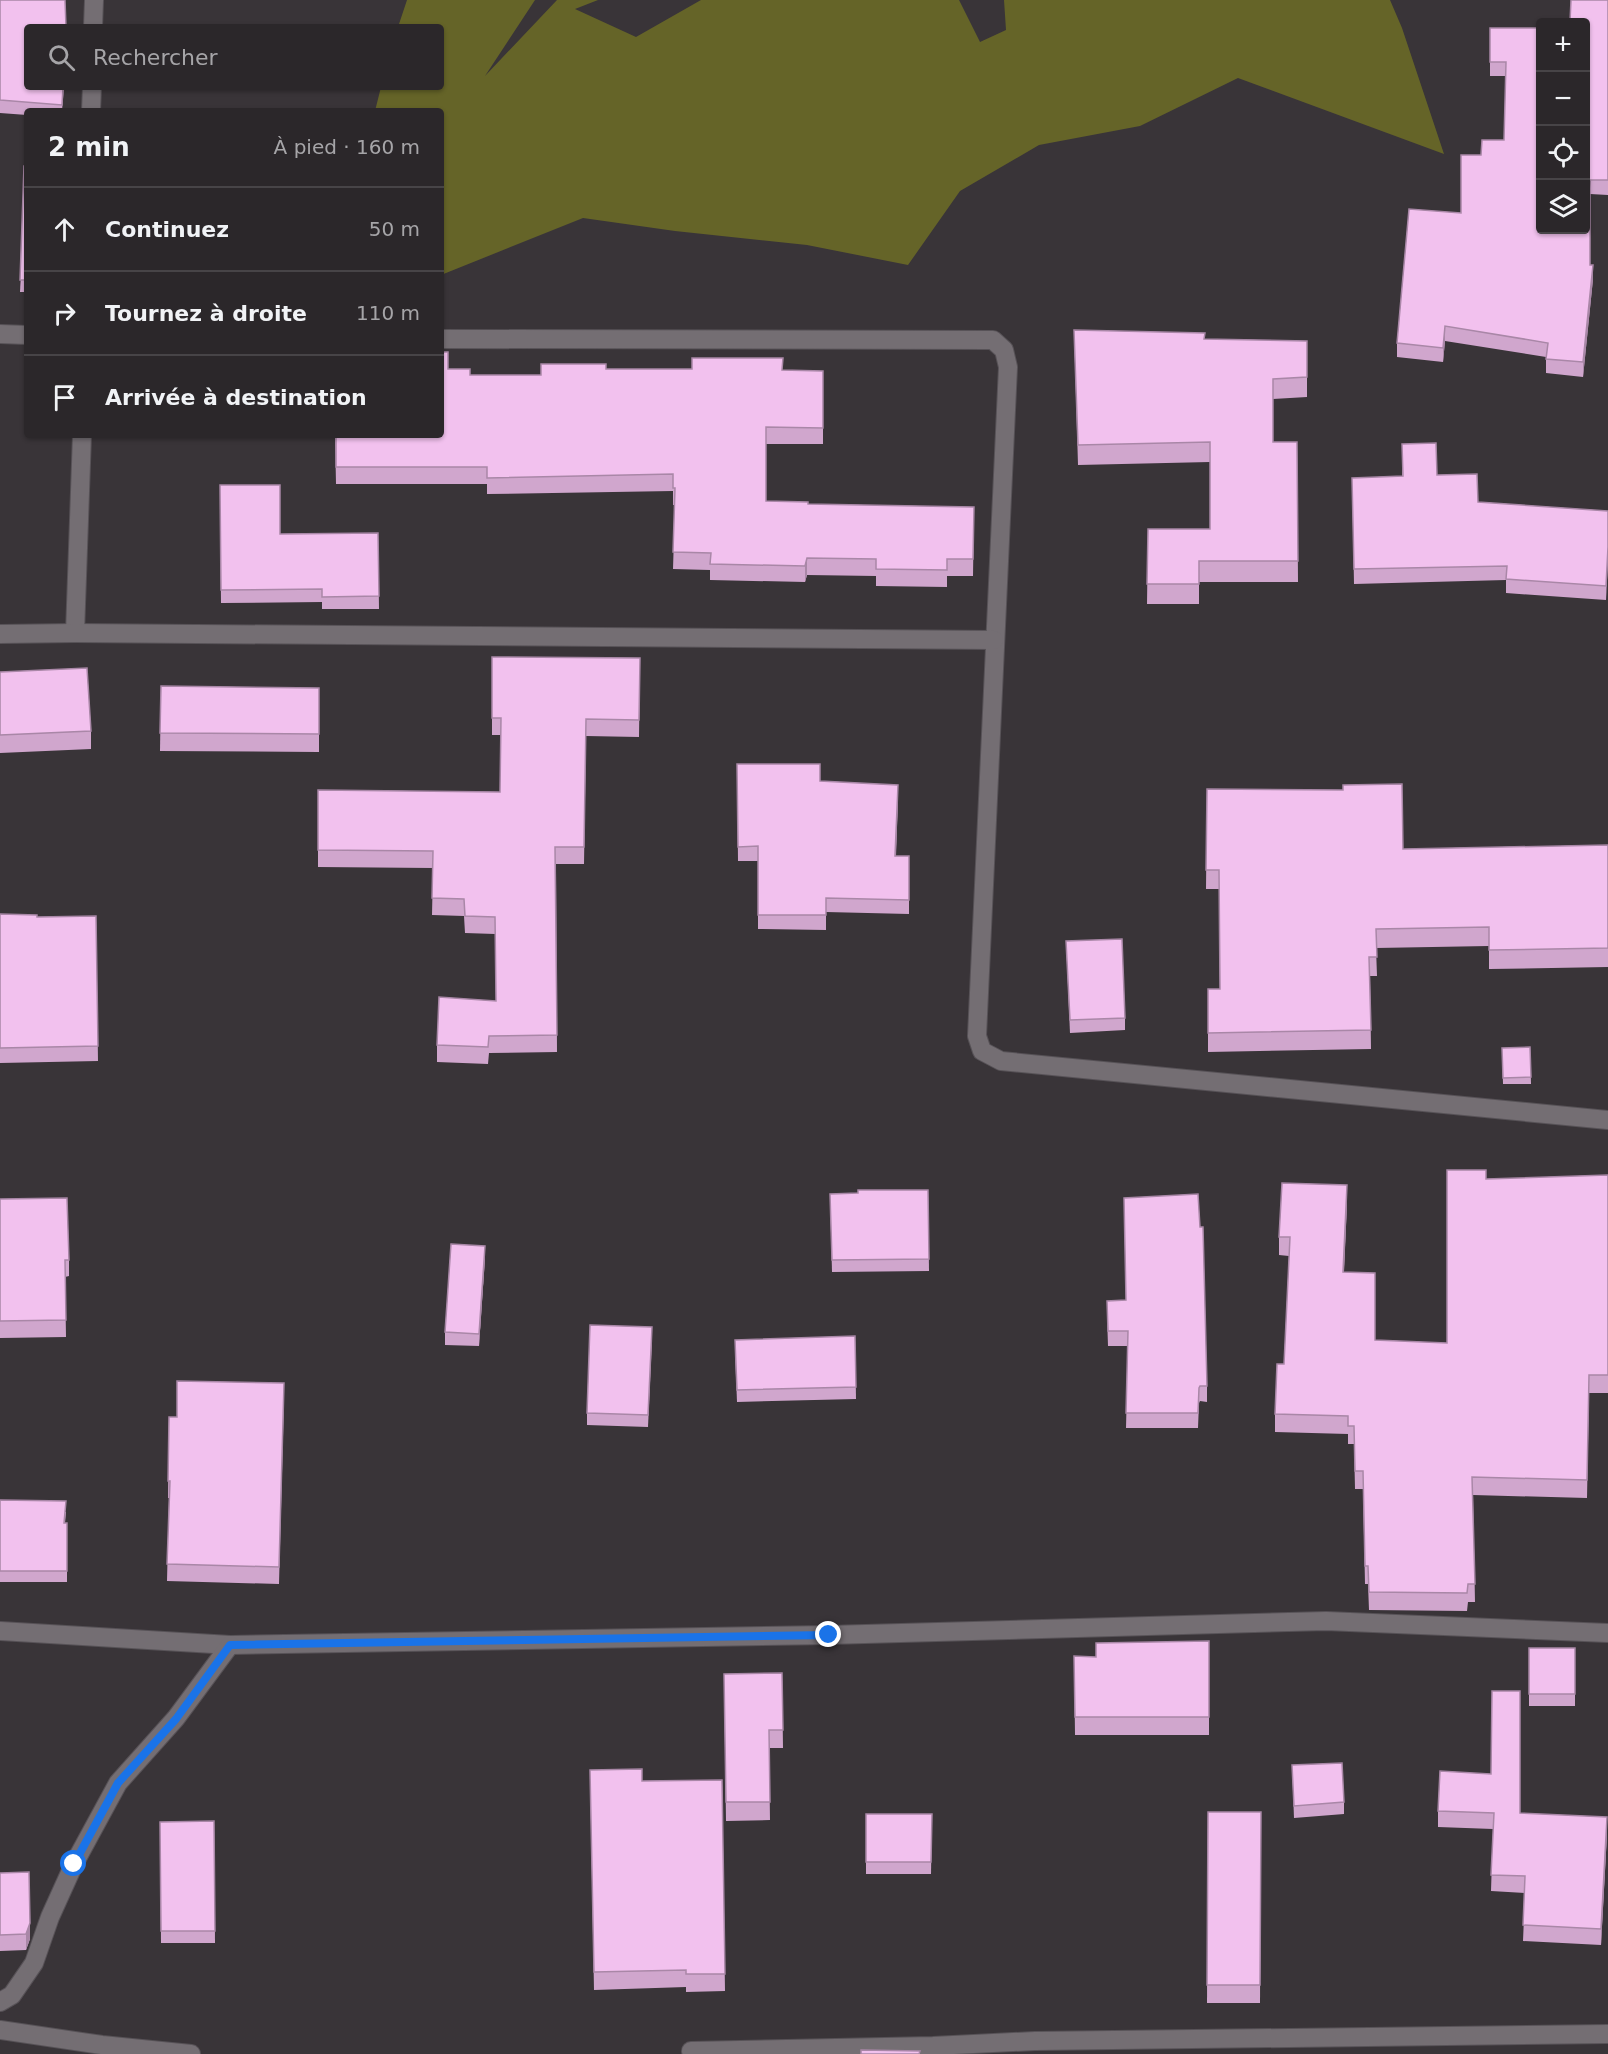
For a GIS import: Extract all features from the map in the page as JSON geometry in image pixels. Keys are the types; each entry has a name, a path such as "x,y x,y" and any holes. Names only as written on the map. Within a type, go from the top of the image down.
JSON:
{"street":[{"path":"93,24 94,0"},
{"path":"91,108 92,90"},
{"path":"0,334 24,335"},
{"path":"444,339 993,340 1004,350 1008,367 977,1036 982,1051 1001,1061 1608,1120"},
{"path":"75,633 82,438"},
{"path":"0,634 994,640"},
{"path":"0,1632 230,1645 817,1635 1326,1621 1608,1633"},
{"path":"0,2002 12,1995 34,1963 50,1917 74,1864 118,1783 176,1719 230,1645"},
{"path":"0,2030 102,2045 191,2054"},
{"path":"691,2051 933,2046 1034,2048 1608,2034"}],"shaded area":[{"path":"407,0 535,0 485,76 557,0 598,0 575,9 636,37 701,0 959,0 980,42 1006,30 1004,0 1390,0 1402,28 1444,154 1238,78 1140,126 1039,145 960,191 908,265 807,245 675,231 583,218 444,274 444,108 376,108 380,90 444,90 444,24 399,24"}],"building":[{"path":"0,0 65,0 66,24 24,24 24,90 63,90 62,105 0,100"},
{"path":"1571,0 1608,0 1608,180 1590,180 1590,18 1570,18"},
{"path":"1490,28 1536,28 1536,234 1590,234 1590,265 1593,265 1583,362 1546,359 1548,343 1445,326 1443,348 1397,343 1409,209 1461,213 1461,155 1481,155 1482,140 1504,140 1506,62 1490,62"},
{"path":"24,166 24,280 20,280"},
{"path":"1074,330 1205,333 1204,339 1307,341 1307,377 1273,379 1273,442 1297,442 1298,561 1199,561 1199,584 1147,584 1148,529 1210,529 1210,442 1078,445"},
{"path":"444,352 448,352 448,369 470,369 470,375 541,375 541,364 606,364 606,369 692,369 692,358 783,358 782,370 823,371 823,428 766,427 766,501 974,507 973,559 947,559 947,570 876,569 876,559 807,558 805,566 710,564 711,553 673,552 675,488 673,488 673,474 487,478 487,467 336,467 336,438 444,438"},
{"path":"1436,443 1437,475 1477,474 1478,502 1608,511 1606,586 1506,579 1507,566 1354,569 1352,478 1403,476 1402,444"},
{"path":"220,485 280,485 280,534 378,533 379,596 322,597 322,589 221,590"},
{"path":"492,657 640,658 639,720 586,719 584,847 555,847 557,1035 489,1036 488,1047 437,1045 439,997 496,1001 495,917 465,916 464,899 432,898 433,851 318,850 318,790 500,792 501,718 492,718"},
{"path":"87,668 91,731 0,735 0,672"},
{"path":"161,686 319,688 319,734 160,733"},
{"path":"737,764 820,764 820,781 898,785 895,856 909,856 909,900 826,898 826,915 758,915 758,846 738,847"},
{"path":"1402,784 1403,849 1608,845 1608,948 1489,950 1489,927 1376,929 1377,957 1369,957 1371,1030 1208,1033 1208,989 1220,989 1219,870 1206,870 1207,789 1343,790 1343,785"},
{"path":"0,914 37,915 37,917 96,916 98,1046 0,1048"},
{"path":"1122,939 1125,1018 1070,1020 1066,941"},
{"path":"1530,1047 1531,1077 1503,1078 1502,1048"},
{"path":"1447,1170 1486,1170 1486,1179 1608,1175 1608,1375 1589,1375 1587,1480 1472,1477 1475,1584 1468,1584 1467,1593 1369,1592 1368,1566 1365,1566 1363,1471 1355,1471 1354,1426 1348,1426 1348,1416 1275,1414 1277,1364 1284,1364 1290,1237 1279,1237 1282,1183 1347,1185 1343,1272 1375,1273 1375,1340 1447,1343"},
{"path":"858,1190 928,1190 929,1259 832,1260 830,1194 858,1193"},
{"path":"1198,1194 1200,1227 1203,1227 1207,1386 1199,1388 1198,1413 1126,1413 1128,1331 1108,1331 1107,1301 1126,1300 1124,1198"},
{"path":"67,1198 69,1260 65,1260 66,1320 0,1321 0,1199"},
{"path":"451,1244 485,1246 479,1334 445,1332"},
{"path":"590,1325 652,1327 648,1415 587,1413"},
{"path":"855,1336 856,1387 737,1390 735,1340"},
{"path":"177,1381 284,1383 279,1567 167,1564 170,1481 168,1481 169,1417 177,1417"},
{"path":"0,1500 66,1501 64,1523 67,1523 67,1571 0,1571"},
{"path":"1209,1641 1209,1717 1075,1717 1074,1656 1096,1657 1096,1643"},
{"path":"1529,1648 1575,1648 1575,1694 1529,1694"},
{"path":"782,1673 783,1730 769,1730 770,1802 726,1802 724,1674"},
{"path":"1492,1691 1520,1691 1520,1813 1607,1817 1601,1929 1523,1925 1525,1876 1491,1875 1494,1813 1438,1811 1440,1771 1491,1774"},
{"path":"1342,1763 1344,1802 1294,1806 1292,1765"},
{"path":"642,1769 642,1781 722,1780 725,1974 686,1974 686,1970 594,1972 590,1770"},
{"path":"1208,1812 1261,1812 1260,1985 1207,1985"},
{"path":"866,1814 932,1814 931,1862 866,1862"},
{"path":"214,1821 215,1931 161,1931 160,1822"},
{"path":"29,1872 30,1923 26,1934 0,1935 0,1873"},
{"path":"861,2050 920,2051 919,2054 861,2054"}],"route":[{"path":"74,1864 118,1783 176,1719 230,1645 829,1635"}]}
